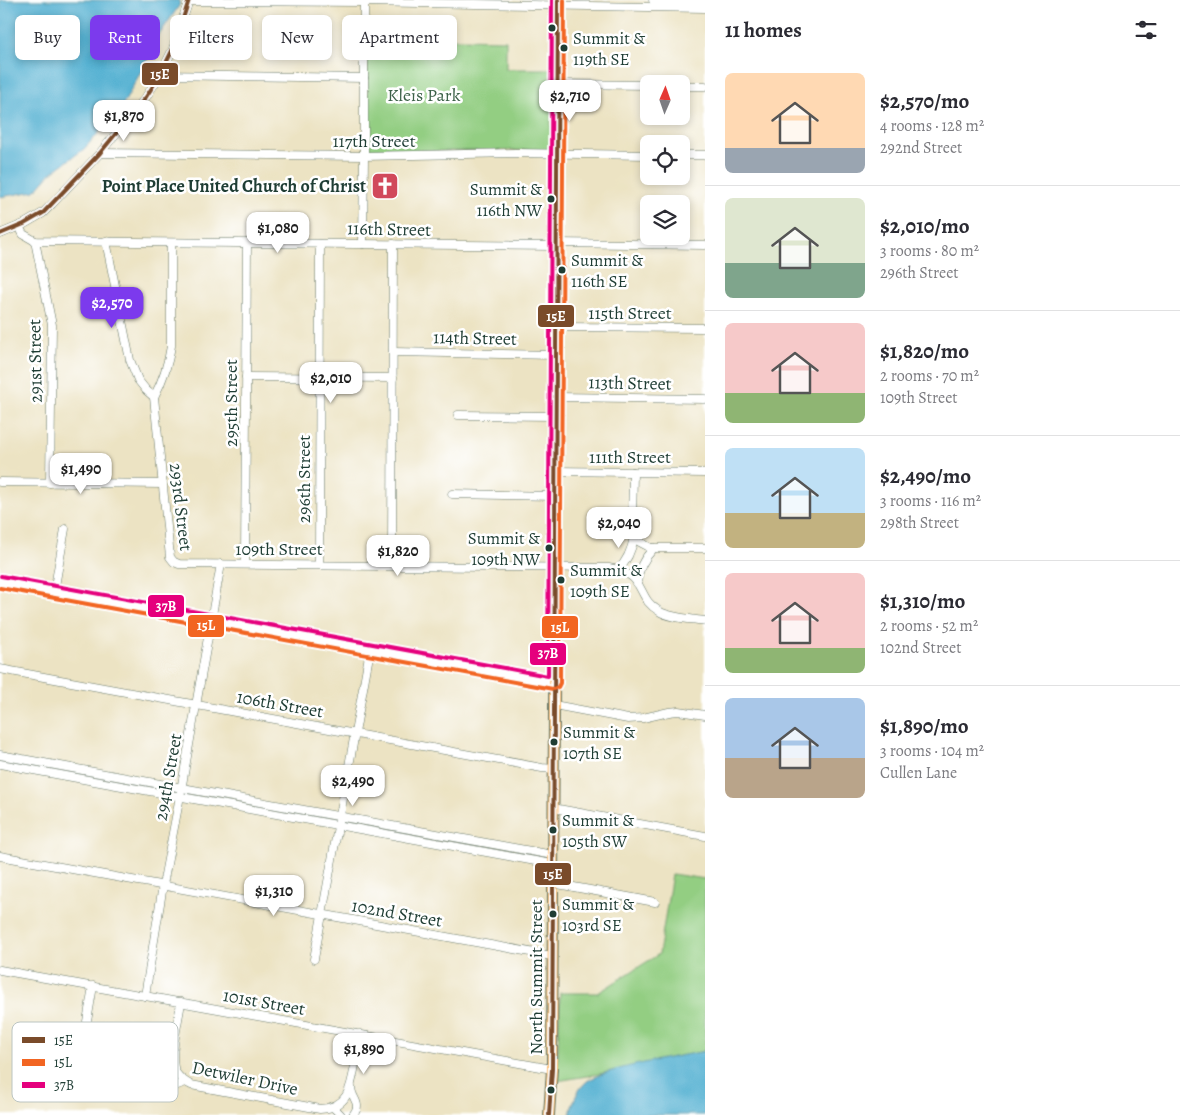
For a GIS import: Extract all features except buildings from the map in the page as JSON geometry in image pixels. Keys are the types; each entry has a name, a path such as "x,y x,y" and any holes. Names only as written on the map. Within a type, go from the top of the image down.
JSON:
{"main road":[{"name":"North Summit Street","path":"549,1115 552,1068 558,3"}],"street":[{"path":"653,0 705,1"},
{"path":"0,234 19,226 43,212 62,195 100,153 146,97 160,76 173,49 189,1 558,3 705,8"},
{"path":"363,244 364,1"},
{"path":"160,76 364,78"},
{"path":"558,84 640,86"},
{"path":"690,86 705,86"},
{"name":"117th Street","path":"100,153 364,156 640,154"},
{"path":"690,155 705,155"},
{"path":"19,226 23,234 35,241"},
{"name":"116th Street","path":"35,241 705,245"},
{"name":"291st Street","path":"35,241 52,325 50,483"},
{"path":"106,242 130,360 138,380 154,397 164,379 171,346 172,242"},
{"name":"295th Street","path":"245,564 247,243"},
{"name":"296th Street","path":"318,565 320,244"},
{"path":"392,565 394,244"},
{"name":"115th Street","path":"556,327 705,328"},
{"name":"114th Street","path":"393,352 556,355"},
{"path":"246,377 393,378"},
{"name":"293rd Street","path":"154,397 170,557 179,564"},
{"name":"113th Street","path":"555,397 705,399"},
{"path":"458,415 555,416"},
{"name":"111th Street","path":"555,471 705,473"},
{"path":"633,472 633,544 623,565 618,570 635,579 648,602 661,613 705,621"},
{"path":"0,482 163,484"},
{"path":"452,494 555,496"},
{"path":"54,592 65,529"},
{"path":"634,537 643,545 654,548 705,548"},
{"path":"637,582 641,565 654,548"},
{"name":"109th Street","path":"179,564 554,567 608,568 618,570"},
{"name":"294th Street","path":"145,996 163,885 221,564"},
{"path":"0,582 554,683"},
{"path":"314,960 370,650"},
{"name":"106th Street","path":"0,669 554,769"},
{"path":"554,706 628,718 643,718 669,712 705,715"},
{"path":"0,755 340,816 552,859"},
{"path":"0,764 444,844 552,859"},
{"path":"76,777 77,769"},
{"path":"257,810 259,802"},
{"path":"553,808 705,836"},
{"path":"444,844 446,836"},
{"name":"102nd Street","path":"0,856 552,956"},
{"path":"552,883 655,902"},
{"name":"101st Street","path":"0,970 552,1068"},
{"path":"87,1022 93,986"},
{"path":"178,1025 182,1002"},
{"path":"353,1115 358,1105 351,1093 351,1087 360,1034"},
{"name":"Detwiler Drive","path":"178,1075 184,1082 191,1085 320,1109 337,1105"},
{"path":"178,1085 184,1082"},
{"path":"341,1115 337,1105 346,1096 351,1087"}],"green space":[{"name":"Kleis Park","path":"457,39 506,40 506,69 551,69 551,150 367,152 368,60 457,60"},
{"path":"672,874 705,879 705,1051 557,1081 560,993 598,993 659,954"}],"water":[{"path":"0,0 180,0 179,6 173,15 170,15 170,19 160,34 160,15 90,15 90,60 147,60 122,107 84,149 50,174 35,191 0,197"},
{"path":"705,1051 705,1115 570,1115 579,1091 592,1078 621,1068"}],"transit line":[{"name":"15E","path":"0,234 24,224 43,213 100,153 146,97 173,49 189,0"},
{"name":"37B","path":"1,576 548,676 552,0"},
{"name":"15E","path":"549,1115 552,1069 558,0"},
{"name":"15L","path":"0,588 553,689 558,687 560,683 564,0"}],"place":[{"name":"Summit & 119th SE","path":"564,48"},
{"name":"Point Place United Church of Christ","path":"385,186"},
{"name":"Summit & 116th NW","path":"551,199"},
{"name":"Summit & 116th SE","path":"562,270"},
{"name":"Summit & 109th NW","path":"549,548"},
{"name":"Summit & 109th SE","path":"561,580"},
{"name":"Summit & 107th SE","path":"554,742"},
{"name":"Summit & 105th SW","path":"553,830"},
{"name":"Summit & 103rd SE","path":"553,914"}]}
